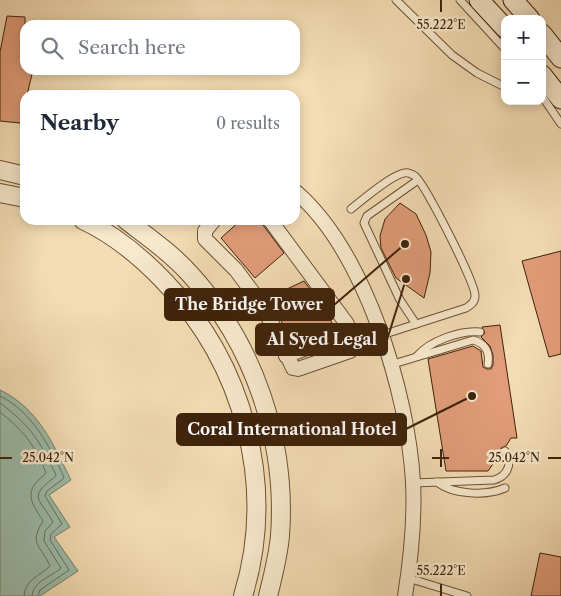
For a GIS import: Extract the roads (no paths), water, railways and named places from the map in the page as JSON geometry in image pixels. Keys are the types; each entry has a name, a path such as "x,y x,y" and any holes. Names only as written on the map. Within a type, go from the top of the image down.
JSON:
{"main road":[{"path":"514,0 527,15"},
{"path":"484,12 501,25"},
{"path":"546,39 561,58"},
{"path":"546,81 558,103"}],"street":[{"path":"0,170 20,175"},
{"path":"0,193 20,197"},
{"path":"300,206 329,229 352,264 382,335 406,421 413,483 414,526 405,596"},
{"path":"90,225 121,243 150,266 176,293 216,349 231,380 243,413 251,446 256,480 257,514 254,548 243,596"},
{"path":"133,225 158,244 189,274 212,302 233,332 259,386 273,432 280,504 280,537 268,596"},
{"path":"210,225 205,230 205,239 236,270 260,302 279,337 290,366 298,369 350,351"},
{"path":"278,225 348,324 344,333 286,356"}],"lane":[{"path":"396,0 452,55 477,74 501,85"},
{"path":"460,0 484,12 501,43"},
{"path":"546,98 558,103 561,124"},
{"path":"351,209 401,173 410,173 418,180 458,252 475,294 475,299 470,306 382,335"},
{"path":"416,324 400,300 364,224 367,216 418,180"},
{"path":"416,357 429,344 467,332 480,332"},
{"path":"390,365 474,340 487,348 489,353 488,364"},
{"path":"413,483 499,478 507,471 509,466 508,456 505,451"},
{"path":"437,482 446,488 458,492 493,492 505,488"},
{"path":"408,578 468,596"}],"water":[{"path":"0,390 14,398 35,417 51,441 71,480 49,495 70,527 54,537 78,571 40,596 0,596"}],"place":[{"name":"The Bridge Tower","path":"405,244"},
{"name":"Al Syed Legal","path":"406,279"},
{"name":"Coral International Hotel","path":"472,396"}]}
